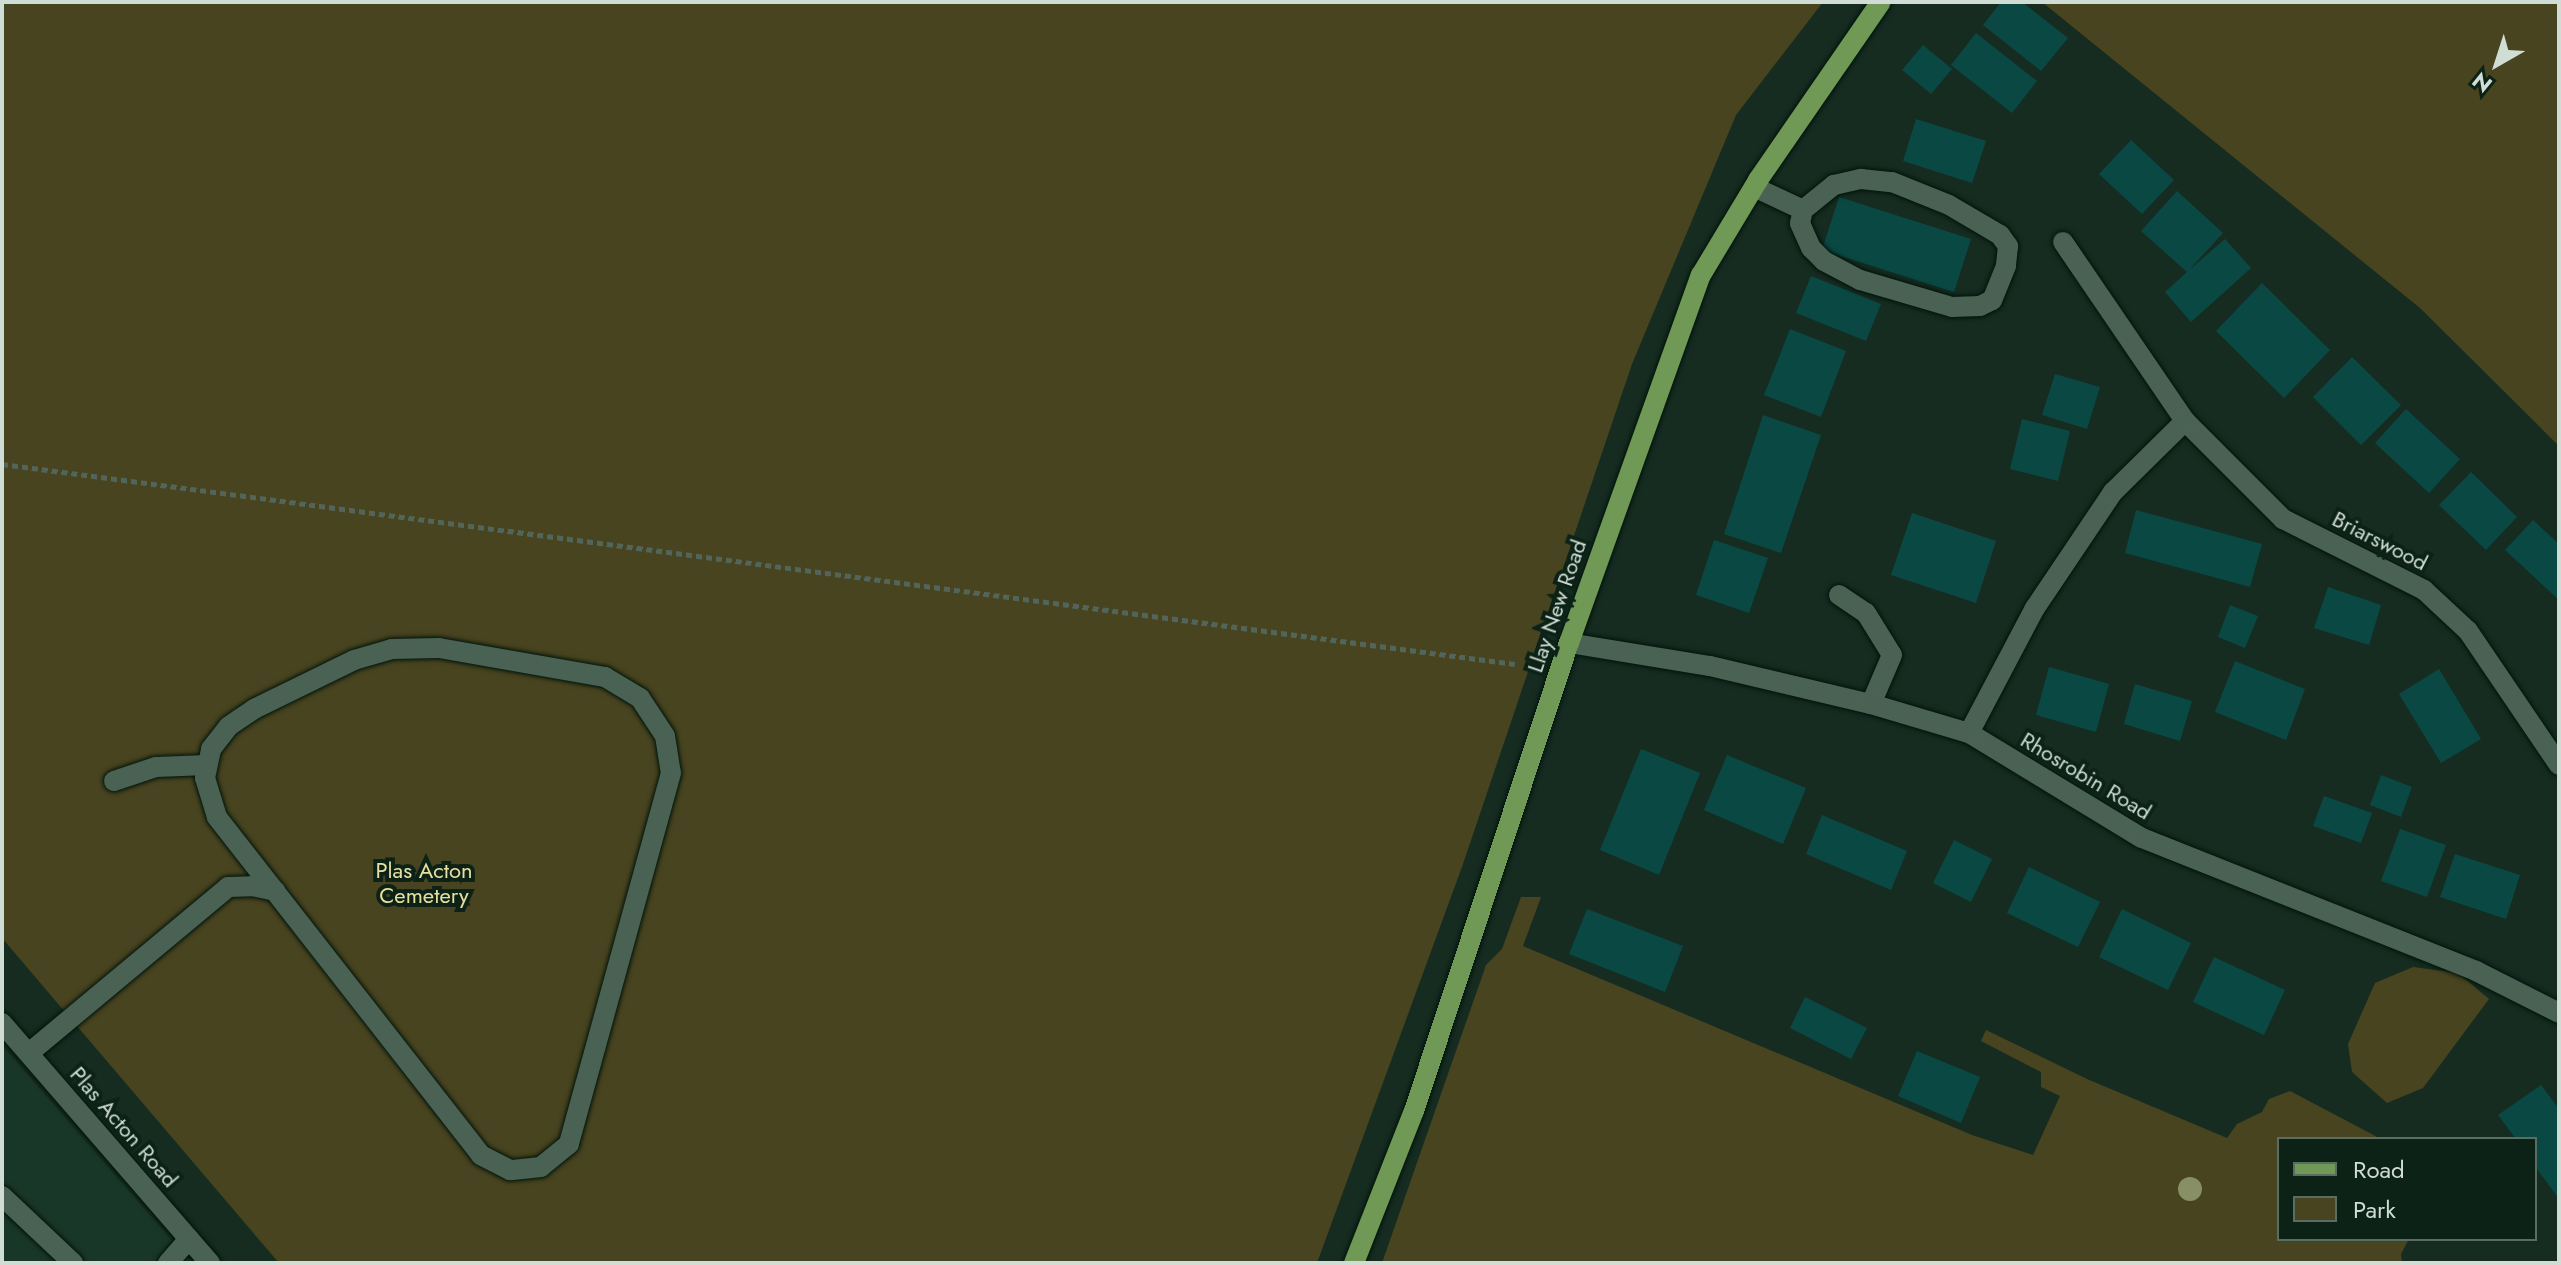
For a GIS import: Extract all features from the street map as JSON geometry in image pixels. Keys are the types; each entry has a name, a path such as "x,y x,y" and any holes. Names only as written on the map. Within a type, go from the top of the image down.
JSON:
{"main road":[{"name":"Llay New Road","path":"1354,1263 1414,1111 1569,643 1701,275 1754,187 1881,2"}],"street":[{"path":"1861,179 1892,182 1949,205 2000,235 2008,246 2006,266 1992,300 1980,306 1952,307 1860,280 1824,261 1811,248 1800,223 1803,210 1834,185 1861,179"},
{"path":"1754,187 1803,210"},
{"name":"Briarswood","path":"2063,242 2185,421 2283,519 2424,590 2468,631 2559,765"},
{"path":"1969,733 2035,608 2113,492 2185,421"},
{"path":"1839,595 1866,613 1892,655 1871,704"},
{"name":"Rhosrobin Road","path":"1569,643 1710,666 1871,704 1969,733 2142,838 2476,971 2559,1013"},
{"path":"439,648 605,677 640,698 665,736 671,773 569,1144 541,1167 510,1170 481,1155 217,817 205,778 207,765 211,749 229,726 254,709 354,660 392,649 439,648"},
{"path":"114,781 156,767 207,765"},
{"path":"29,1053 228,887 252,886 275,891"},
{"name":"Plas Acton Road","path":"2,1023 210,1263"},
{"path":"2,1196 73,1263"},
{"path":"168,1263 189,1239"}],"path":[{"path":"2,464 1515,664"}],"shaded area":[{"path":"2,1045 192,1263 2,1263"}],"green space":[{"name":"Plas Acton Cemetery","path":"2,2 1823,2 1736,115 1632,364 1463,864 1317,1263 279,1263 2,938"},
{"path":"2042,2 2559,2 2559,446 2420,308"},
{"path":"1521,897 1541,897 1523,946 1972,1135 2033,1155 2060,1096 2041,1087 2041,1072 1981,1041 1986,1030 2087,1079 2227,1138 2237,1124 2262,1112 2269,1099 2290,1091 2377,1137 2277,1137 2277,1241 2408,1241 2401,1254 2402,1263 1382,1263 1486,965 1502,949"},
{"path":"2413,967 2458,973 2489,999 2423,1088 2387,1103 2352,1072 2348,1044 2375,983"}],"building":[{"path":"2001,2 2022,2 2068,38 2041,71 1983,25"},
{"path":"1976,33 2037,81 2012,113 1951,65"},
{"path":"1923,45 1952,69 1931,94 1902,70"},
{"path":"1916,119 1986,141 1972,183 1903,161"},
{"path":"2131,140 2174,180 2142,214 2099,174"},
{"path":"2177,191 2223,233 2189,270 2225,239 2251,268 2191,322 2165,292 2187,272 2141,231"},
{"path":"1839,197 1971,239 1954,292 1822,250"},
{"path":"1811,276 1881,304 1866,341 1796,313"},
{"path":"2262,283 2330,350 2284,398 2216,331"},
{"path":"1790,329 1846,351 1821,417 1764,395"},
{"path":"2352,357 2401,405 2361,445 2313,397"},
{"path":"2055,374 2100,387 2087,429 2042,415"},
{"path":"2406,409 2460,459 2429,493 2375,443"},
{"path":"1763,415 1821,435 1781,553 1724,534"},
{"path":"2022,419 2070,431 2058,481 2010,469"},
{"path":"2471,472 2517,517 2486,550 2439,505"},
{"path":"2136,510 2262,544 2250,587 2125,553"},
{"path":"1912,513 1996,541 1976,603 1891,575"},
{"path":"2533,520 2559,544 2559,600 2505,550"},
{"path":"1714,540 1768,558 1749,613 1696,595"},
{"path":"2328,587 2381,605 2369,645 2314,628"},
{"path":"2230,605 2258,616 2245,648 2218,637"},
{"path":"2235,661 2305,689 2286,740 2215,712"},
{"path":"2049,667 2109,684 2096,732 2036,715"},
{"path":"2439,669 2481,739 2441,763 2399,694"},
{"path":"2135,684 2192,701 2180,741 2124,724"},
{"path":"1641,749 1700,773 1659,875 1600,850"},
{"path":"1727,755 1806,788 1783,844 1704,810"},
{"path":"2381,775 2412,787 2401,817 2370,805"},
{"path":"2324,796 2372,813 2361,843 2313,826"},
{"path":"1822,815 1907,851 1891,890 1806,854"},
{"path":"2400,829 2446,845 2427,897 2381,881"},
{"path":"1954,840 1992,859 1971,902 1933,883"},
{"path":"2455,854 2520,875 2506,919 2440,897"},
{"path":"2029,867 2100,902 2078,947 2007,913"},
{"path":"1587,909 1683,946 1665,992 1569,954"},
{"path":"2122,909 2191,943 2168,990 2099,957"},
{"path":"2214,957 2285,990 2264,1035 2193,1002"},
{"path":"1805,997 1867,1028 1851,1059 1790,1028"},
{"path":"1917,1051 1980,1077 1961,1123 1898,1096"},
{"path":"2541,1085 2559,1109 2559,1199 2537,1169 2537,1137 2514,1137 2498,1115"}]}
